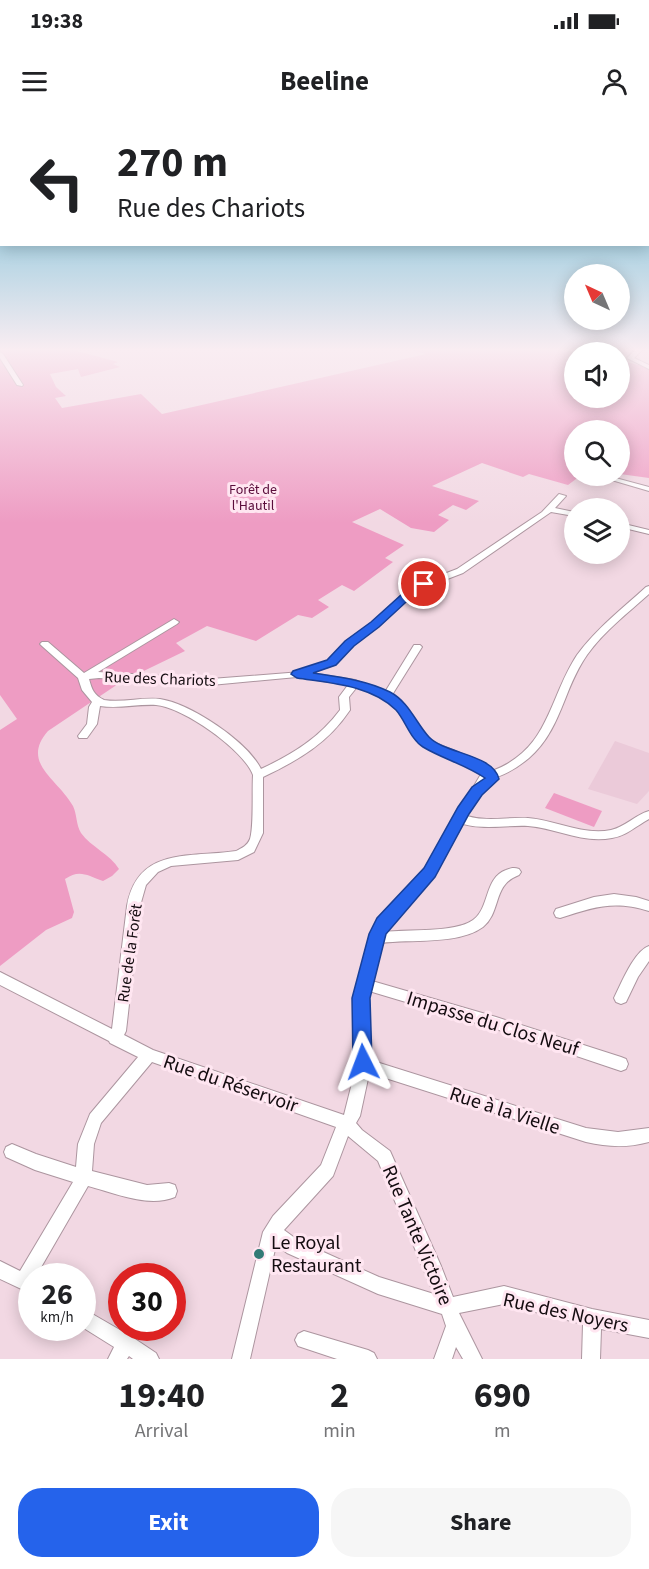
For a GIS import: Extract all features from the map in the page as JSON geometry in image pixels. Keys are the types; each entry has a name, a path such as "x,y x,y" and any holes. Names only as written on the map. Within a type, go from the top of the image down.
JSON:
{"street":[{"path":"630,484 649,489"},
{"path":"297,674 331,663 349,643 375,624 414,589 460,571 550,509 562,496"},
{"path":"550,509 564,512"},
{"path":"630,527 649,532"},
{"path":"241,1359 263,1260 273,1232 279,1222 327,1170 352,1116 363,1067 360,1015 364,984 376,939 383,923 429,872 477,791 492,779 491,775 509,768 538,746 549,729 568,680 581,657 601,632 649,589"},
{"path":"83,677 174,622"},
{"path":"45,644 83,677 85,691 92,700 117,704 155,702 173,705 232,742 252,764 258,775 295,759 310,749 345,710 344,697 355,683"},
{"path":"387,696 417,647"},
{"name":"Rue des Chariots","path":"83,677 99,675 211,682 297,674 355,683 387,696 401,708 426,743 471,762 491,775"},
{"path":"83,736 92,724 94,707 98,702"},
{"name":"Rue de la Forêt","path":"115,1039 119,1031 134,908 140,884 150,871 163,862 234,857 247,852 256,840 258,775"},
{"path":"460,818 481,823 543,824 591,835 612,834 649,815"},
{"path":"376,939 393,935 456,931 475,926 484,919 498,881 508,873 515,872"},
{"path":"560,913 614,898 624,898 649,906"},
{"path":"621,998 633,973 649,951"},
{"name":"Rue du Réservoir","path":"0,978 149,1055 347,1123"},
{"name":"Impasse du Clos Neuf","path":"364,984 496,1023 621,1064"},
{"path":"39,1263 84,1177 86,1144 95,1119 149,1055"},
{"name":"Rue à la Vielle","path":"363,1067 398,1075 586,1136 611,1141 626,1141 649,1135"},
{"name":"Rue Tante Victoire","path":"347,1123 357,1135 384,1156 435,1272 455,1326 473,1359"},
{"path":"12,1152 35,1162 84,1177 147,1193 169,1191"},
{"path":"273,1232 293,1247 378,1286 448,1307"},
{"path":"0,1270 18,1278"},
{"name":"Rue des Noyers","path":"448,1307 504,1295 592,1318 649,1329"},
{"path":"591,1359 592,1318"},
{"path":"443,1359 455,1326"},
{"path":"96,1329 122,1351 150,1359"},
{"path":"304,1340 368,1359"}],"shaded area":[{"path":"615,741 649,753 649,791 637,804 588,789"}],"green space":[{"name":"Forêt de l'Hautil","path":"0,407 154,407 162,414 194,407 649,407 649,478 630,475 630,420 564,420 564,484 529,474 523,477 482,463 432,486 479,501 466,510 453,505 438,515 449,520 434,532 411,528 380,509 352,522 404,545 385,558 393,562 354,591 342,585 318,600 329,607 312,618 298,615 256,641 207,626 176,643 185,651 121,682 48,731 40,742 38,752 44,770 73,806 81,833 119,869 103,881 79,874 65,879 74,912 72,918 46,930 0,966 0,730 17,719 0,695"},
{"path":"554,793 602,811 594,827 545,808"}],"place":[{"name":"Le Royal Restaurant","path":"259,1254"}],"route":[{"path":"363,1062 361,998 377,934 383,923 429,872 463,811 477,791 492,779 491,775 471,762 426,743 401,708 387,696 355,683 297,674 331,663 349,643 375,624 414,589 424,584"}]}
